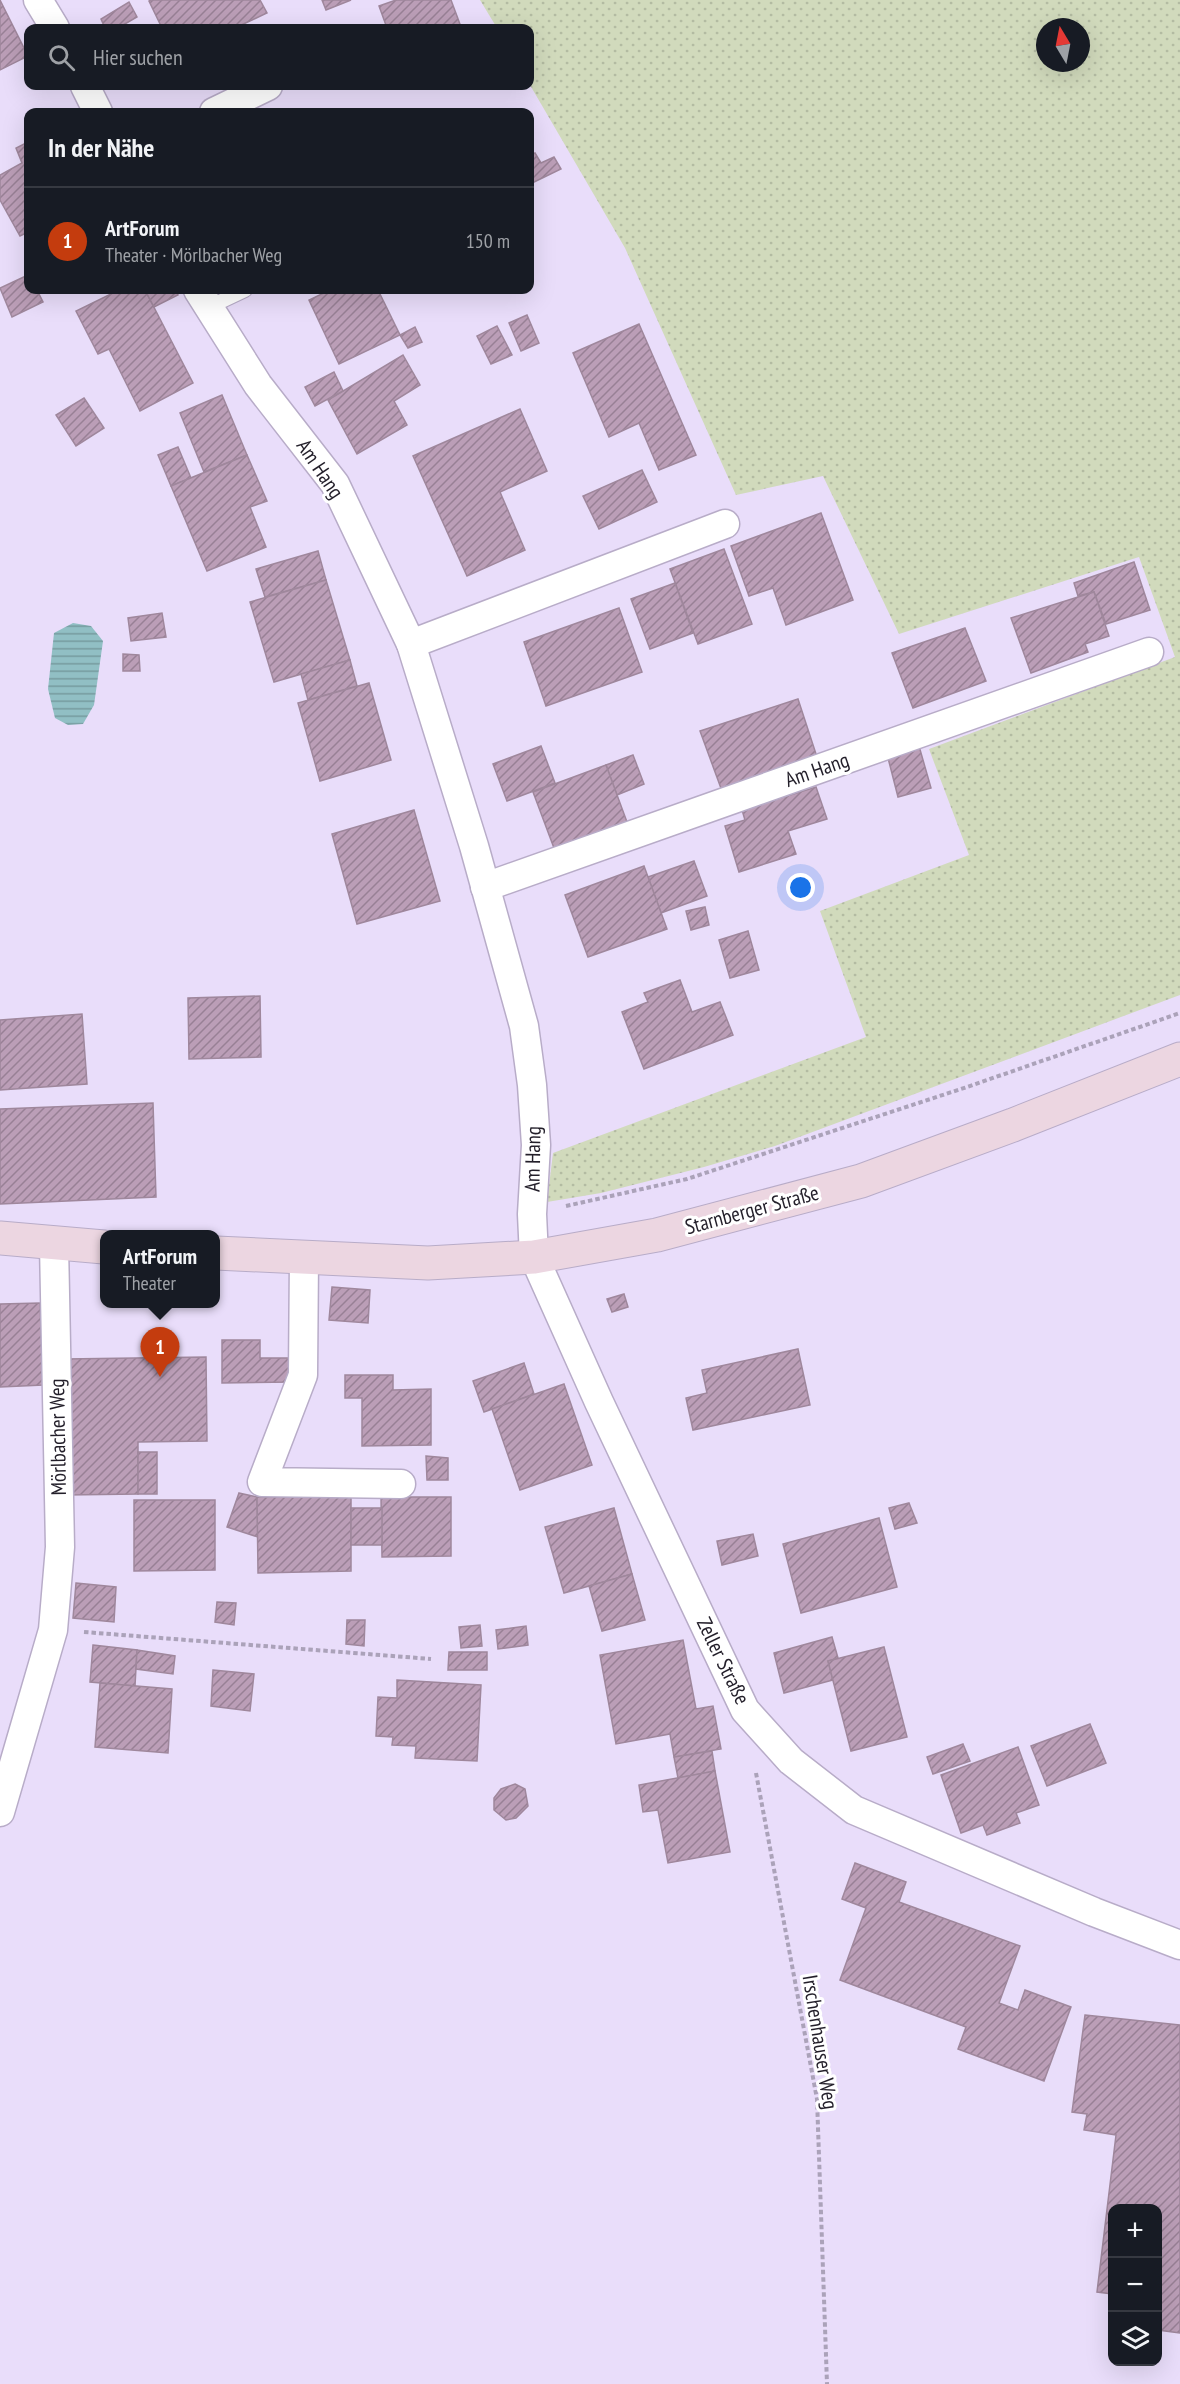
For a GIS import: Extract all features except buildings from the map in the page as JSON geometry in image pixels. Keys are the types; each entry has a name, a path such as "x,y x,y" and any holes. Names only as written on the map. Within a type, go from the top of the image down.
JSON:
{"main road":[{"name":"Starnberger Straße","path":"220,1253 428,1263 534,1257 657,1236 861,1180 1013,1125 1180,1059"},
{"path":"0,1238 100,1247"}],"street":[{"path":"38,0 53,24"},
{"path":"86,90 96,108"},
{"path":"222,108 260,90"},
{"name":"Am Hang","path":"203,298 258,385 335,484 411,644 485,887 524,1026 531,1073 536,1145 532,1214 534,1257"},
{"path":"411,644 725,524"},
{"name":"Am Hang","path":"485,887 1149,652"},
{"name":"Mörlbacher Weg","path":"0,1812 53,1630 60,1547 54,1244"},
{"name":"Zeller Straße","path":"534,1257 599,1402 746,1710 791,1761 855,1810 1083,1908 1180,1945"},
{"path":"304,1258 303,1374 262,1482 401,1484"}],"lane":[{"name":"Am Hang","path":"203,298 224,294"}],"path":[{"path":"532,1214 687,1179 967,1087 1180,1013"},
{"path":"53,1630 431,1659"},
{"name":"Irschenhauser Weg","path":"755,1768 817,2099 827,2384"}],"shaded area":[{"path":"480,0 1180,0 1180,995 775,1146 601,1193 547,1202 553,1153 866,1037 820,911 969,855 929,749 1175,657 1139,557 899,634 823,476 736,495 625,248 533,90 534,24 495,24"},
{"path":"73,623 91,626 103,641 94,705 83,724 68,725 55,718 48,689 54,633"}],"place":[{"name":"ArtForum","path":"160,1377"}]}
